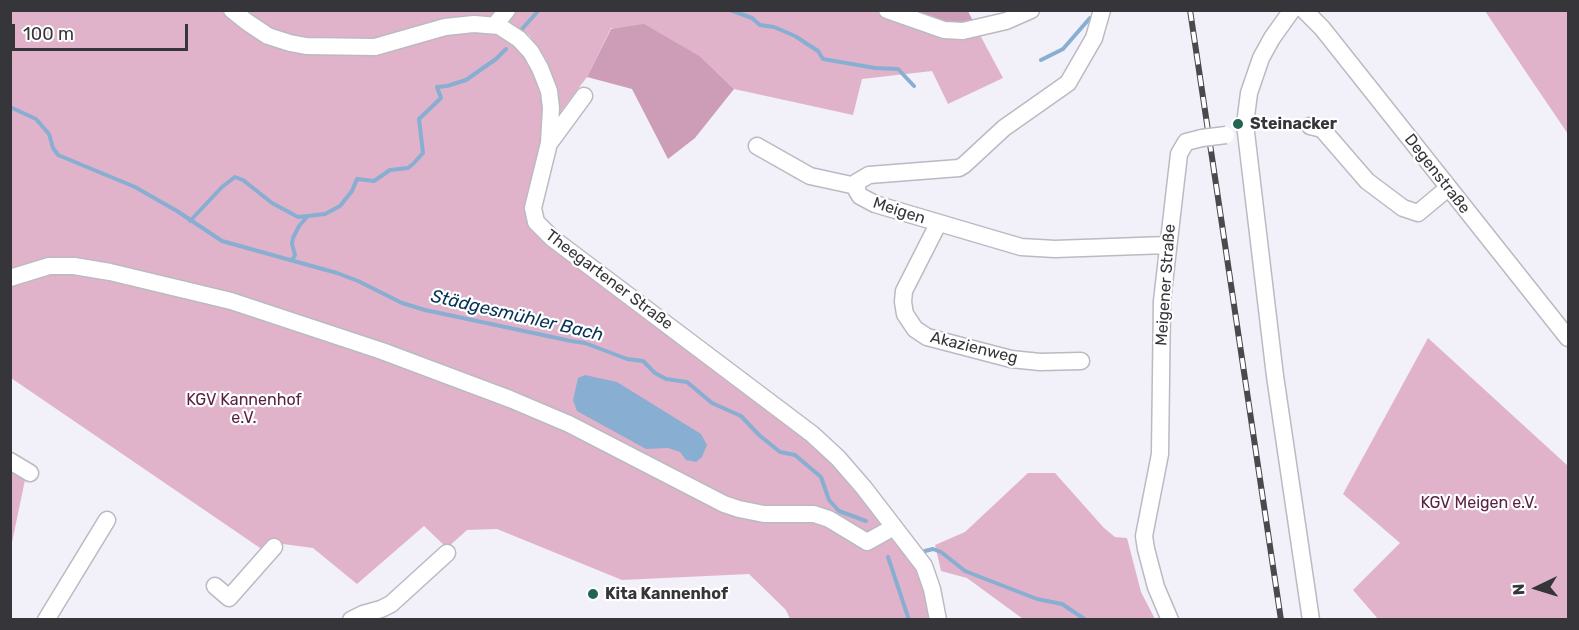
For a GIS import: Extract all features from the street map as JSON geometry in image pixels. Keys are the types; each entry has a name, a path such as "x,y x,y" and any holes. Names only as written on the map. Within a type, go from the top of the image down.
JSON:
{"street":[{"path":"232,10 257,30 290,43 315,46 375,47 445,27 495,25 507,10"},
{"path":"887,10 944,30 963,31 1006,21 1031,10"},
{"name":"Meigen","path":"1102,10 1094,38 1068,82 1004,128 964,165 959,168 874,174 861,178 856,186 860,196 864,199 938,224 1010,244 1033,248 1167,245"},
{"path":"1292,10 1267,46 1257,69 1249,93 1245,133 1275,376 1311,620"},
{"name":"Degenstraße","path":"1304,10 1322,28 1569,338"},
{"name":"Theegartener Straße","path":"495,25 519,39 531,52 549,91 551,108 549,143 533,208 538,226 812,434 848,468 924,566 932,589 938,620"},
{"path":"549,143 584,96"},
{"path":"1310,126 1322,129 1368,182 1403,208 1418,213 1448,188"},
{"name":"Meigener Straße","path":"1170,620 1156,587 1144,536 1160,454 1160,328 1167,245 1180,150 1186,142 1194,138 1245,133"},
{"path":"757,146 810,176 856,186"},
{"name":"Akazienweg","path":"938,224 904,291 905,314 915,329 927,337 1011,359 1040,362 1081,361"},
{"path":"10,278 49,266 74,266 110,272 231,302 373,348 510,399 569,424 723,504 764,514 814,514 829,519 867,542 894,527"},
{"path":"10,461 30,473"},
{"path":"45,620 107,520"},
{"path":"215,586 229,598 274,547"},
{"path":"351,620 363,614 374,616 391,604 447,553"}],"green space":[{"name":"KGV Kannenhof e.V.","path":"876,10 886,15 980,35 1003,78 948,104 932,71 862,79 853,115 734,89 701,57 611,28 587,77 556,118 555,87 546,59 529,35 512,24 486,18 499,34 519,46 534,70 545,97 547,133 530,191 526,216 535,227 795,427 842,471 916,563 935,619 790,619 786,610 749,574 622,580 497,529 467,530 447,548 424,526 357,584 313,548 268,542 263,550 11,378 10,11 226,11 278,35 238,11"},
{"path":"1485,11 1568,11 1568,134 1530,78"},
{"name":"KGV Meigen e.V.","path":"1428,338 1568,466 1568,619 1378,619 1353,590 1400,543 1343,494"},
{"path":"11,466 21,473 25,480 11,547"},
{"path":"1028,473 1055,473 1104,528 1115,537 1127,538 1141,592 1155,619 1023,619 967,578 941,571 935,545 965,532"}],"shaded area":[{"path":"876,11 968,11 980,35 886,15"},
{"path":"644,24 701,57 734,89 695,138 668,159 632,89 587,77 611,29"}],"water":[{"path":"585,375 617,382 701,434 707,445 702,457 696,462 686,460 680,452 668,448 646,449 577,411 573,400 578,378"}],"waterway":[{"path":"522,29 539,10"},
{"path":"730,10 752,18 760,25 774,27 795,36 818,51 823,59 875,68 898,69 914,86"},
{"path":"1041,60 1063,49 1090,18"},
{"path":"190,221 222,187 235,177 243,180 272,203 298,217 325,214 340,206 352,191 357,179 374,181 390,170 408,168 423,153 419,119 441,98 437,87 466,80 506,49"},
{"name":"Städgesmühler Bach","path":"10,107 36,119 49,134 53,148 58,155 135,187 222,241 337,273 402,303 425,310 585,343 627,359 643,361 655,373 666,379 687,382 712,403 741,416 780,452 795,455 821,477 829,500 839,511 866,521"},
{"path":"292,260 295,255 293,238 307,217"},
{"path":"925,551 933,549 941,552 965,571 1037,599 1062,604 1086,620"},
{"name":"Städgesmühler Bach","path":"888,557 909,620"}],"railway":[{"path":"1190,10 1281,620"}],"place":[{"name":"Steinacker","path":"1238,124"},
{"name":"Kita Kannenhof","path":"593,594"}]}
